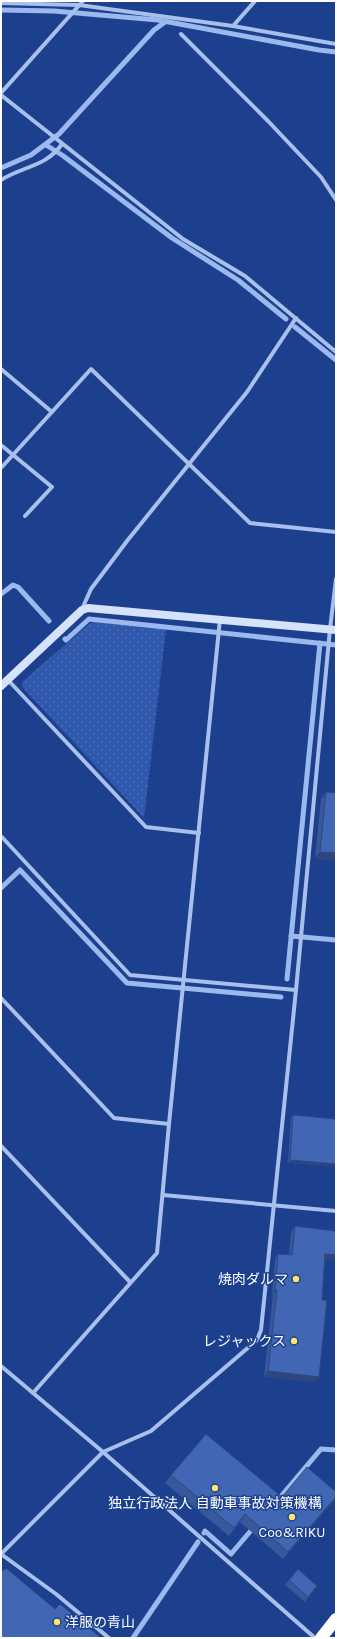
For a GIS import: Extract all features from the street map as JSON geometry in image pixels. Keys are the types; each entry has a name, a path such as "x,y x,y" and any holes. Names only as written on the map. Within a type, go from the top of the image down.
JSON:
{"highway":[{"path":"321,1638 336,1619"}],"street":[{"path":"233,26 255,1"},
{"path":"1,3 81,3 233,26 336,44"},
{"path":"81,3 1,94 56,140 115,184 183,239 245,276 336,352"},
{"path":"181,34 316,171 336,200"},
{"path":"1,180 17,171 49,158 62,144"},
{"path":"1,686 82,610 91,589 188,464 247,392 296,318"},
{"path":"1,369 52,412"},
{"path":"1,468 90,369 250,524 336,532"},
{"path":"1,445 52,487 25,516"},
{"path":"109,1638 56,1594 1,1554 103,1452 151,1431 257,1340 261,1330 296,990 329,644 333,630 336,579"},
{"path":"82,610 94,607 333,630"},
{"path":"33,1393 157,1253 220,619"},
{"path":"8,680 146,827 198,833"},
{"path":"1,836 130,975 296,990"},
{"path":"1,998 114,1118 169,1124"},
{"path":"1,1146 130,1282"},
{"path":"163,1195 336,1211"},
{"path":"1,1366 103,1452 315,1638"}],"shaded area":[{"path":"96,622 166,629 144,818 23,688 22,682 90,623"}],"building":[{"path":"326,792 336,793 336,853 320,852"},
{"path":"293,1115 336,1119 336,1164 290,1160"},
{"path":"295,1226 336,1231 336,1255 325,1254 322,1300 327,1300 319,1377 268,1371 277,1290 275,1290 278,1254 292,1255"},
{"path":"206,1434 282,1497 307,1467 336,1492 336,1497 288,1552 245,1514 234,1528 171,1475"},
{"path":"6,1568 55,1609 60,1604 100,1638 1,1638 1,1572"},
{"path":"298,1569 317,1586 308,1597 289,1580"}],"waterway":[{"path":"1,10 54,11 158,20 336,52"},
{"path":"1,168 31,155 59,134 154,30 165,22"},
{"path":"46,145 62,155 172,238 238,280 286,319"},
{"path":"295,327 336,360"},
{"path":"1,594 13,585 18,587 49,621"},
{"path":"65,639 66,640 89,619 336,645"},
{"path":"287,979 320,643"},
{"path":"1,888 20,870 127,983 281,997"},
{"path":"291,936 336,940"},
{"path":"277,1501 321,1449 336,1450"},
{"path":"204,1533 205,1531 231,1554 254,1527"},
{"path":"133,1638 198,1542"}],"place":[{"name":"焼肉ダルマ","path":"296,1279"},
{"name":"レジャックス","path":"294,1341"},
{"name":"独立行政法人 自動車事故対策機構","path":"215,1488"},
{"name":"Coo&RIKU","path":"292,1517"},
{"name":"洋服の青山","path":"57,1622"}]}
